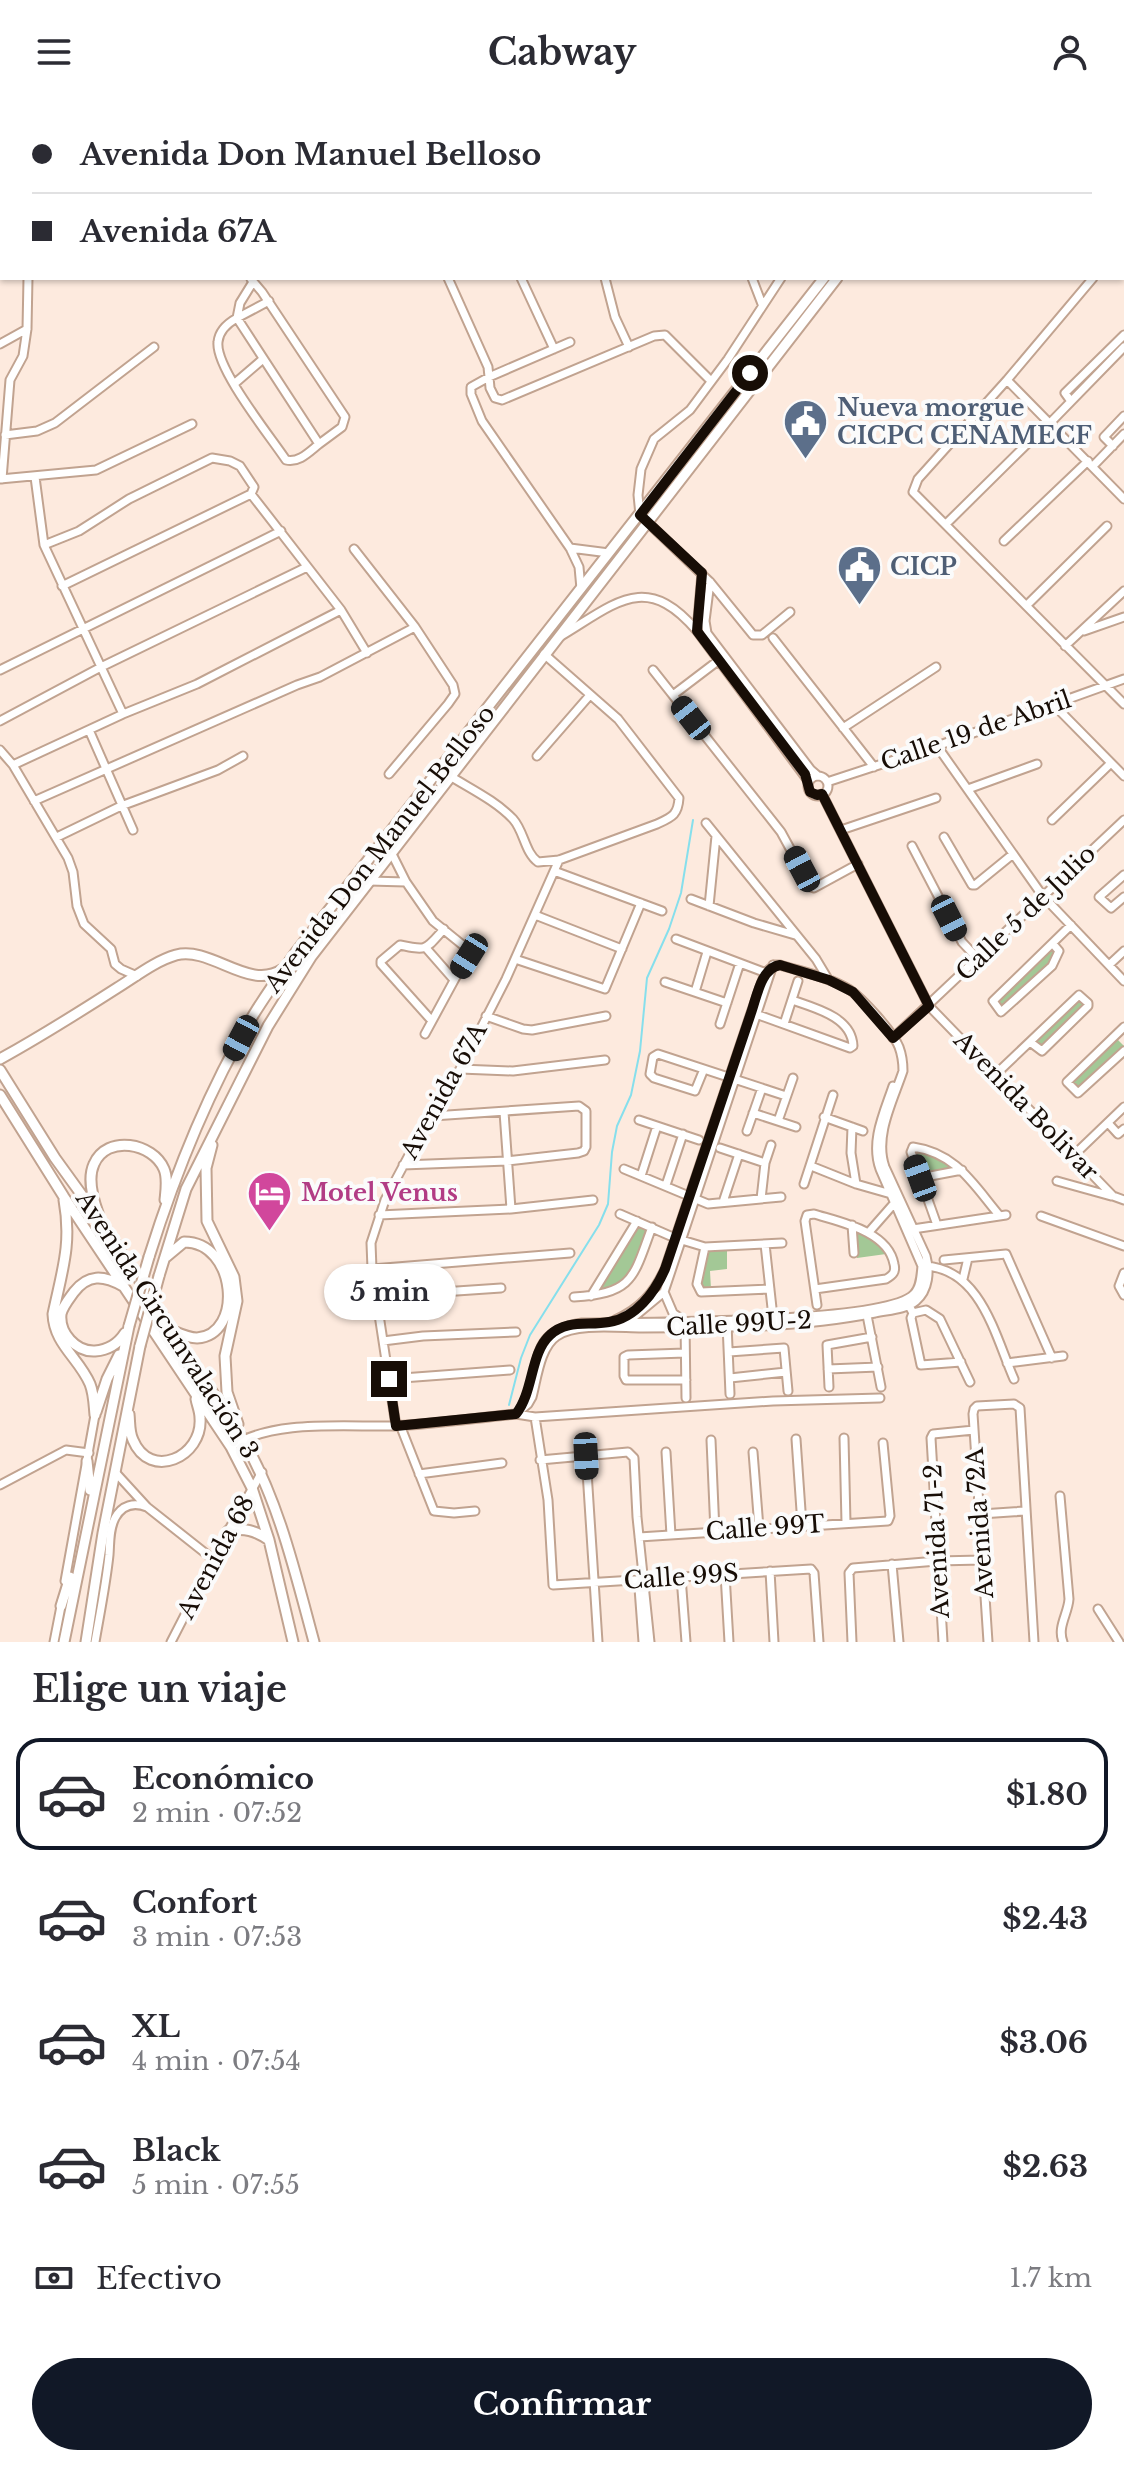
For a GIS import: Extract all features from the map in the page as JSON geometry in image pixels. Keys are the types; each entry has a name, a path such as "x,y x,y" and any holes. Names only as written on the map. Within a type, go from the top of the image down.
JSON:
{"main road":[{"name":"Avenida Don Manuel Belloso","path":"86,1642 128,1405 161,1263 186,1189 275,1014 311,957 556,639 822,280"},
{"name":"Avenida Don Manuel Belloso","path":"64,1642 125,1341 163,1210 216,1086 254,1014 285,968 609,553 643,518 835,280"},
{"path":"0,1059 137,976 178,955 198,956 259,975 274,975 285,968"},
{"name":"Avenida Circunvalación 3","path":"0,1070 55,1158 173,1331 262,1472 284,1532 314,1642"},
{"name":"Avenida Circunvalación 3","path":"0,1095 64,1197 231,1447 252,1488 269,1540 293,1642"},
{"path":"216,1127 206,1168 207,1221 234,1277 237,1301 225,1356 227,1392 243,1439"},
{"path":"102,1223 90,1180 94,1164 101,1154 114,1147 130,1145 144,1148 157,1157 166,1172 163,1210"},
{"path":"64,1197 68,1249 53,1325 64,1348 76,1359 92,1388 95,1415"},
{"path":"161,1263 184,1242 196,1242 210,1250 223,1270 230,1293 225,1316 213,1332 198,1338 173,1331"},
{"path":"127,1288 101,1277 89,1278 78,1286 61,1315 63,1329 73,1344 87,1352 105,1350 120,1341 129,1326"},
{"path":"95,1415 107,1379 125,1341"},
{"path":"128,1405 133,1442 150,1458 171,1461 181,1457 191,1447 198,1434 201,1419 194,1391"},
{"path":"88,1457 91,1501"},
{"path":"228,1531 239,1528 269,1540"},
{"path":"61,1606 71,1577 78,1568"}],"street":[{"path":"28,280 27,329 23,356 10,380 1,479 96,470 192,424"},
{"path":"269,301 237,318 225,326 219,337 220,357 234,384 286,460 293,462 304,457 342,427 345,417 269,301 252,280 240,303 237,318 319,444"},
{"path":"449,280 484,356 492,394 498,400 654,336 665,335 711,381"},
{"path":"522,280 554,349"},
{"path":"606,280 615,317 629,347"},
{"path":"753,280 762,304"},
{"path":"780,280 690,410 654,439 647,452 639,486 643,518 702,573 753,635 762,635 790,612"},
{"path":"1091,280 918,479 913,492 1124,704"},
{"path":"0,344 27,329"},
{"path":"1070,400 1065,393 1124,335"},
{"path":"570,342 489,377 471,387 471,390 482,421 570,548 579,567 581,591"},
{"path":"5,435 37,431 55,423 154,347"},
{"path":"1050,423 1124,347"},
{"path":"234,384 263,359"},
{"path":"1007,380 1124,499"},
{"path":"1113,446 1104,437 1124,416"},
{"path":"1004,541 1124,434"},
{"path":"946,524 1029,442"},
{"path":"44,545 79,531 129,499 212,458 240,466 254,487 251,494 62,586"},
{"path":"35,477 44,545 123,714"},
{"path":"251,494 341,610 367,653"},
{"path":"1027,605 1107,526"},
{"path":"0,670 281,531"},
{"path":"570,548 609,553"},
{"path":"354,549 415,627 453,685 455,694 389,774"},
{"path":"0,721 101,667 307,567"},
{"path":"697,631 702,573"},
{"path":"556,639 616,603 630,598 646,597 666,602 697,631 809,782 812,794 822,794 828,788 827,782 802,758 707,633 705,621 710,582"},
{"path":"1065,646 1124,591"},
{"path":"13,765 197,684 341,610"},
{"path":"1078,633 1124,617"},
{"path":"34,801 320,677 415,627"},
{"path":"773,638 874,767"},
{"path":"450,776 514,820 534,860 538,862 559,860 671,817 678,809 679,798 618,719 544,654"},
{"path":"673,695 719,660"},
{"path":"843,728 936,667"},
{"path":"653,670 781,832 812,888 858,864"},
{"name":"Calle 19 de Abril","path":"827,782 1124,679"},
{"path":"537,756 590,695"},
{"path":"1054,705 1124,776"},
{"path":"89,730 133,830"},
{"path":"937,746 1042,895 1124,981"},
{"path":"0,750 13,765 57,837 73,872 77,906 84,924 111,949 115,964 137,976"},
{"path":"57,837 121,806 218,770 243,756"},
{"path":"1052,820 1111,763"},
{"path":"968,789 1037,764"},
{"path":"809,782 818,776"},
{"name":"Avenida Bolivar","path":"822,794 929,1006 1118,1198"},
{"path":"841,830 936,798"},
{"name":"Calle 5 de Julio","path":"893,1038 1124,820"},
{"path":"706,823 816,959 829,980"},
{"path":"709,906 716,835"},
{"path":"944,837 972,885 1013,854"},
{"path":"912,846 962,942 978,959"},
{"path":"391,852 406,882 433,921 470,951 425,1034"},
{"name":"Avenida 67A","path":"475,1511 434,1511 398,1426 372,1269 371,1243 379,1215 403,1165 460,1069 515,959 559,860"},
{"path":"554,871 662,911"},
{"path":"1124,875 1099,897 1111,908 1124,897"},
{"path":"369,881 406,882"},
{"path":"691,899 797,936"},
{"path":"515,959 605,989 641,903"},
{"path":"535,915 622,949"},
{"path":"1053,944 1059,951 1052,966 1001,1012 993,1001 1071,925"},
{"path":"432,1021 381,961 400,945 414,950 426,948 444,929"},
{"path":"676,939 768,974"},
{"path":"426,948 454,980"},
{"path":"1109,965 1124,951"},
{"path":"695,992 707,952"},
{"path":"720,1024 740,963"},
{"path":"627,1322 664,1292 678,1239 768,974 773,965 780,965 829,980 853,992 900,1049 903,1071 883,1133 881,1152 925,1266 927,1282 912,1303 911,1318 921,1365 961,1362"},
{"path":"784,1024 798,981"},
{"path":"665,982 727,1003"},
{"path":"996,1074 1079,995 1088,1003 1042,1051 1030,1042"},
{"path":"754,1014 850,1048 854,1044 835,1016 792,1000"},
{"path":"486,1016 532,1030 606,1016"},
{"path":"1124,1027 1067,1082 1078,1093 1124,1051"},
{"path":"1117,1034 1124,1042"},
{"path":"704,1069 695,1091 650,1074 655,1055 704,1069 786,1096"},
{"path":"460,1069 513,1071 605,1060"},
{"path":"778,1121 793,1078"},
{"path":"747,1131 762,1088"},
{"path":"804,1184 833,1095"},
{"path":"403,1165 507,1161 584,1151 587,1139 586,1111 579,1106 433,1116"},
{"path":"1074,1155 1124,1107"},
{"path":"504,1112 511,1209"},
{"path":"753,1113 796,1127"},
{"path":"824,1117 863,1131"},
{"path":"639,1120 699,1140"},
{"path":"1108,1123 1118,1134 1124,1129"},
{"path":"641,1176 657,1126"},
{"path":"852,1127 851,1153 856,1184"},
{"path":"666,1185 683,1134"},
{"path":"761,1199 765,1163 771,1145"},
{"path":"911,1230 1002,1215 962,1170 945,1156 913,1147 911,1152 937,1225"},
{"path":"720,1148 765,1163"},
{"path":"723,1202 739,1154"},
{"path":"811,1166 896,1197"},
{"path":"624,1169 708,1204 781,1197"},
{"path":"920,1178 962,1170"},
{"path":"1057,1181 1118,1198 1124,1190"},
{"path":"869,1232 896,1197"},
{"path":"379,1215 511,1209 593,1200"},
{"path":"620,1214 705,1247 782,1243"},
{"path":"815,1289 886,1279 896,1269 890,1252 869,1232 814,1214 807,1215 805,1221 817,1305"},
{"path":"1041,1216 1124,1246"},
{"path":"591,1296 637,1221"},
{"path":"852,1225 854,1253"},
{"path":"574,1297 605,1294 628,1283 636,1272 652,1227"},
{"path":"612,1325 656,1289 678,1239"},
{"path":"765,1244 772,1308"},
{"path":"705,1247 697,1284 701,1292 770,1289"},
{"path":"372,1269 570,1253"},
{"path":"944,1260 1002,1253 1008,1256 1052,1358"},
{"path":"963,1279 968,1258"},
{"path":"431,1265 436,1286 442,1292 501,1288"},
{"path":"925,1266 943,1268 963,1279 981,1302 1014,1379"},
{"path":"1124,1273 1124,1295"},
{"path":"664,1292 669,1306 685,1325 686,1398"},
{"path":"912,1303 940,1319 970,1382"},
{"name":"Calle 99U-2","path":"516,1414 528,1404 546,1350 557,1332 582,1323 685,1325 804,1322 912,1303"},
{"path":"867,1312 881,1387"},
{"name":"Calle 99U-2","path":"612,1325 627,1322 685,1325"},
{"path":"727,1324 730,1394"},
{"path":"383,1341 516,1332"},
{"path":"829,1387 826,1347 829,1343 872,1337"},
{"path":"729,1352 784,1348 788,1391"},
{"path":"685,1353 628,1355 624,1357 624,1376 626,1380 686,1380"},
{"path":"1007,1363 1063,1356"},
{"path":"828,1369 878,1367"},
{"path":"389,1379 510,1370"},
{"path":"730,1378 786,1372"},
{"path":"231,1447 255,1434 319,1426 398,1426 516,1414 535,1417 773,1401 880,1398"},
{"name":"Avenida 72A","path":"988,1642 973,1414 977,1406 1014,1404 1020,1408 1025,1511"},
{"path":"54,1642 95,1415"},
{"path":"535,1417 540,1460 628,1452 634,1458 642,1580 650,1642"},
{"name":"Avenida 71-2","path":"943,1642 931,1436 939,1432 974,1430"},
{"path":"844,1438 846,1523"},
{"path":"796,1439 802,1525"},
{"path":"711,1440 715,1532"},
{"name":"Avenida 71-2","path":"883,1443 890,1518"},
{"path":"0,1485 66,1450 88,1457"},
{"path":"666,1452 671,1535"},
{"path":"753,1452 759,1528"},
{"path":"586,1456 598,1642"},
{"name":"Calle 99S","path":"540,1460 548,1500 555,1587 811,1569 814,1573 819,1642"},
{"path":"419,1474 502,1463"},
{"path":"115,1472 147,1507 214,1560"},
{"name":"Avenida 68","path":"171,1642 262,1472"},
{"path":"1060,1496 1069,1599 1061,1629 1063,1642"},
{"path":"95,1642 106,1542 116,1515 130,1505 147,1507"},
{"path":"981,1514 1025,1511 1034,1642"},
{"name":"Calle 99T","path":"639,1537 888,1521 890,1518"},
{"path":"852,1642 850,1570 853,1568 982,1560"},
{"path":"892,1564 899,1642"},
{"path":"770,1571 774,1642"},
{"path":"725,1574 729,1642"},
{"path":"681,1577 686,1642"},
{"path":"642,1580 639,1588 643,1642"},
{"path":"1098,1609 1119,1642"}],"green space":[{"path":"1052,948 1057,953 1052,963 1003,1009 996,1001"},
{"path":"1079,999 1086,1004 1041,1048 1034,1041"},
{"path":"1116,1038 1124,1046 1078,1088 1071,1081"},
{"path":"915,1149 948,1161 955,1169 924,1175"},
{"path":"638,1225 648,1230 633,1270 619,1285 600,1288"},
{"path":"855,1229 874,1237 886,1254 857,1258"},
{"path":"727,1250 727,1269 710,1271 711,1289 698,1285 709,1251"}],"waterway":[{"path":"509,1405 530,1335 599,1225 608,1204 617,1126 631,1095 640,1051 647,978 681,893 693,820"}],"place":[{"name":"Nueva morgue CICPC CENAMECF","path":"806,461"},
{"name":"CICP","path":"859,606"},
{"name":"Motel Venus","path":"270,1232"}],"route":[{"path":"389,1379 396,1426 516,1414 527,1396 546,1338 567,1325 610,1322 631,1312 656,1289 765,973 773,965 829,980 853,992 893,1038 929,1006 822,794 810,792 805,774 697,631 702,573 640,515 750,373"}]}
